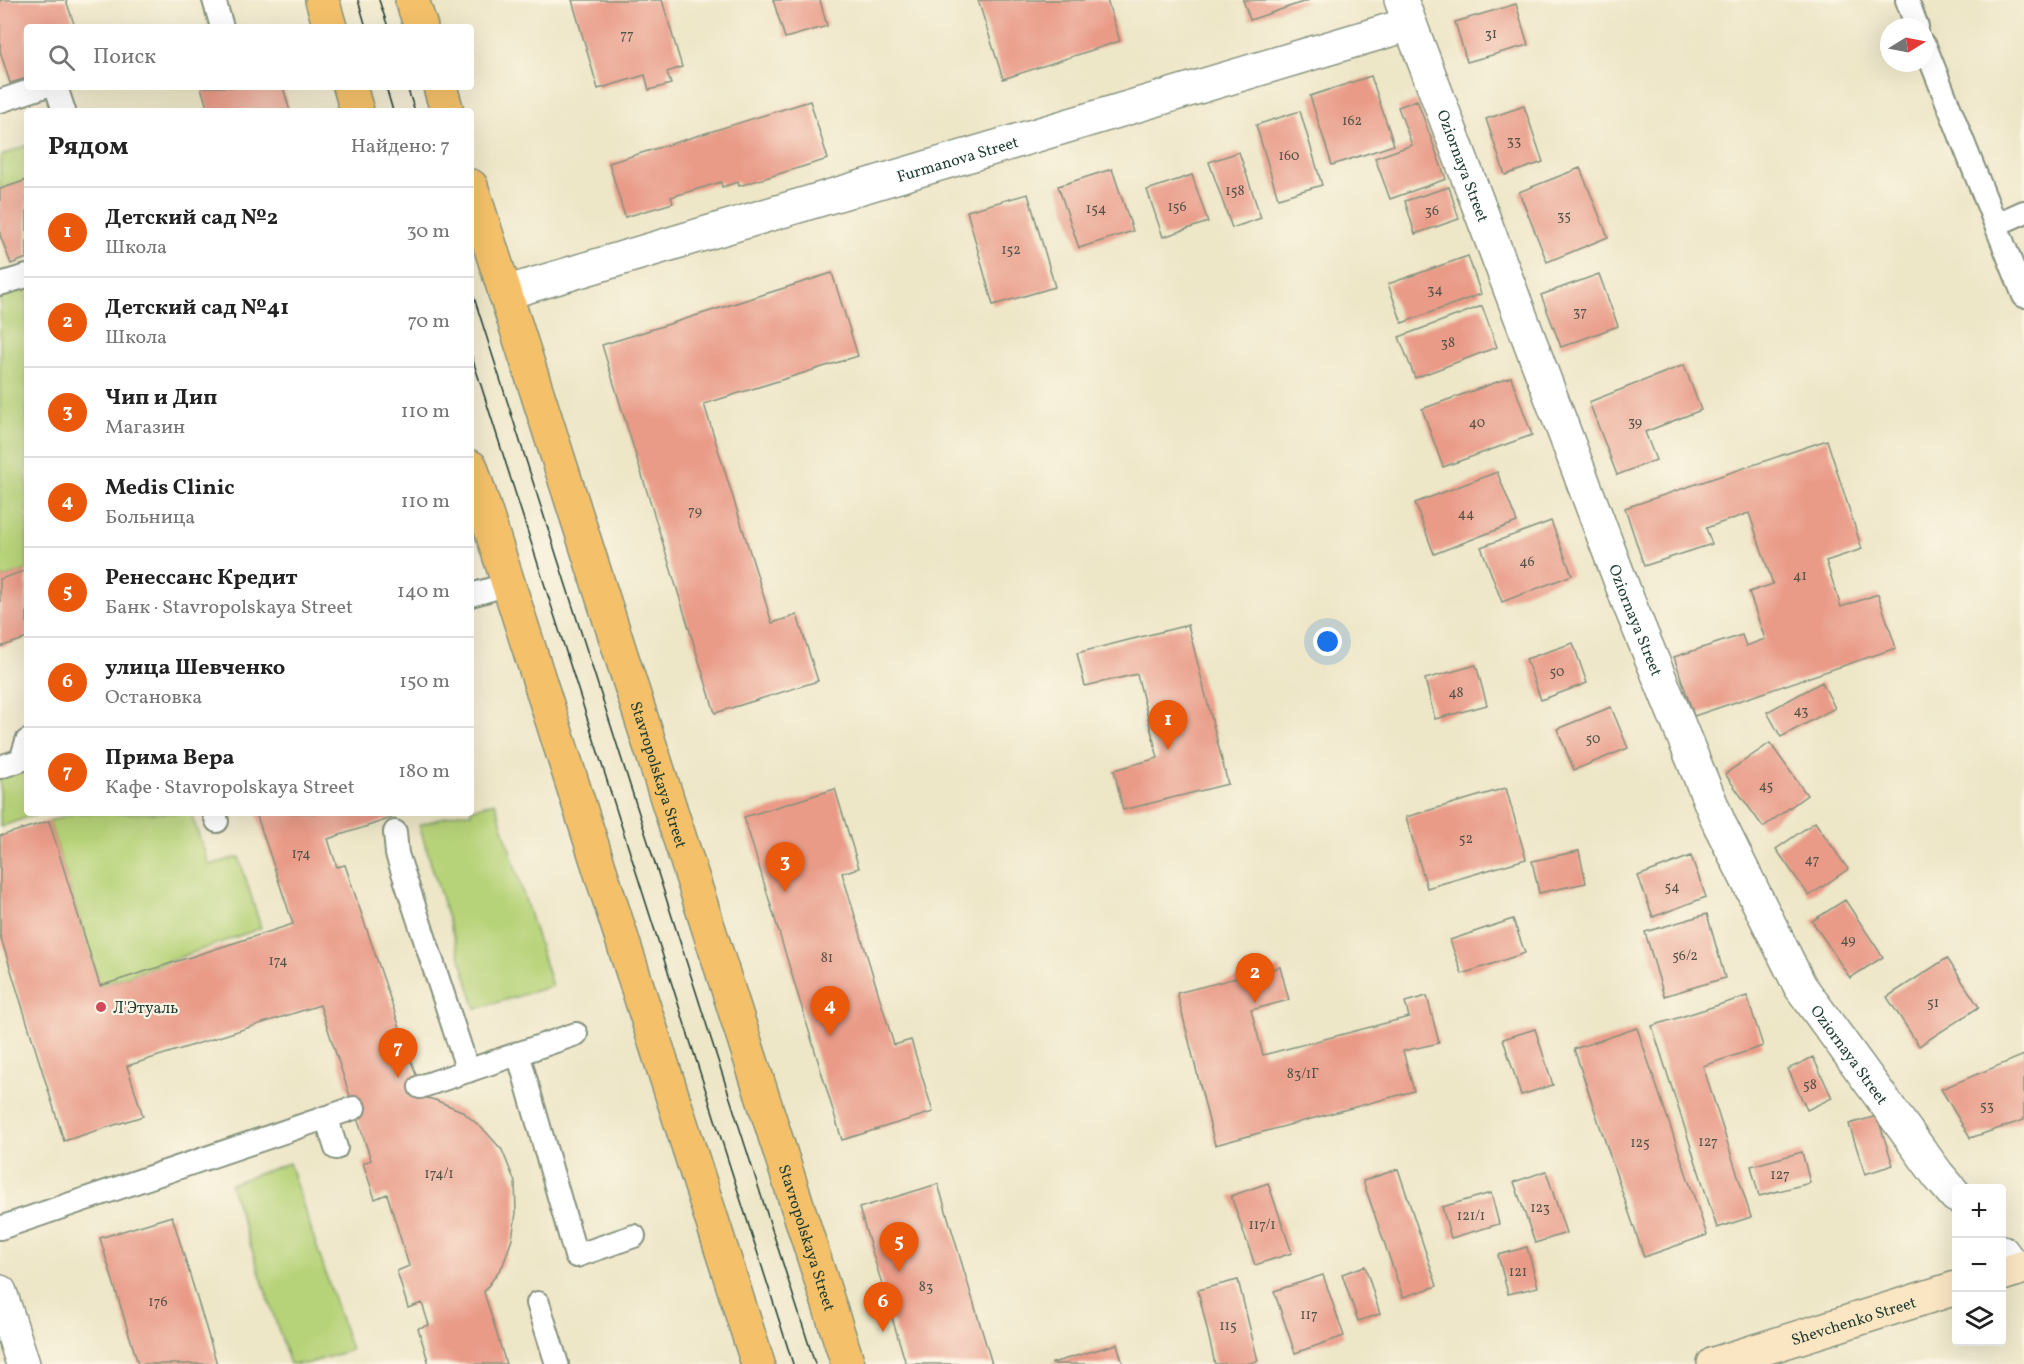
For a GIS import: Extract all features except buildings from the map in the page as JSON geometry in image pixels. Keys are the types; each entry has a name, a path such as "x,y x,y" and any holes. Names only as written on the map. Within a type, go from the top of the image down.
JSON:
{"main road":[{"path":"322,0 329,24"},
{"path":"412,0 420,24"},
{"path":"351,90 356,108"},
{"path":"441,90 446,108"},
{"name":"Stavropolskaya Street","path":"474,195 848,1364"},
{"path":"474,476 758,1364"},
{"name":"Shevchenko Street","path":"1714,1364 1952,1289"}],"street":[{"name":"Furmanova Street","path":"505,293 1406,12"},
{"name":"Oziornaya Street","path":"1406,12 1628,601 1719,823 1800,986 1952,1191"},
{"path":"0,1292 23,1364"}],"lane":[{"path":"214,0 221,24"},
{"path":"1906,0 1913,18"},
{"path":"1934,68 2024,296"},
{"path":"0,101 33,90"},
{"path":"57,90 63,108"},
{"path":"1997,224 2024,212"},
{"path":"0,284 24,277"},
{"path":"474,594 509,584"},
{"path":"0,767 21,760 24,750"},
{"path":"395,832 397,854 468,1071"},
{"path":"420,1087 576,1034"},
{"path":"518,1053 576,1256 634,1236"},
{"path":"0,1228 354,1108"},
{"path":"326,1118 336,1148"},
{"path":"538,1303 557,1364"}],"green space":[{"path":"24,146 24,181 0,189 0,156"},
{"path":"24,287 24,571 0,579 0,294"},
{"path":"24,744 24,816 31,816 0,827 0,767"},
{"path":"495,802 552,986 476,1009 419,825 448,816 474,816 474,808"},
{"path":"65,816 192,816 209,865 239,857 261,928 100,986 49,821"},
{"path":"289,1163 351,1350 306,1364 290,1364 230,1184"}],"tram line":[{"path":"358,0 365,24"},
{"path":"379,0 387,24"},
{"path":"387,90 392,108"},
{"path":"408,90 414,108"},
{"path":"474,297 815,1364"},
{"path":"474,363 793,1364"}],"place":[{"name":"Детский сад №2","path":"1168,750"},
{"name":"Чип и Дип","path":"785,892"},
{"name":"Детский сад №41","path":"1255,1003"},
{"name":"Л'Этуаль","path":"101,1007"},
{"name":"Medis Clinic","path":"830,1036"},
{"name":"Прима Вера","path":"398,1078"},
{"name":"Ренессанс Кредит","path":"899,1272"},
{"name":"улица Шевченко","path":"883,1332"}]}
